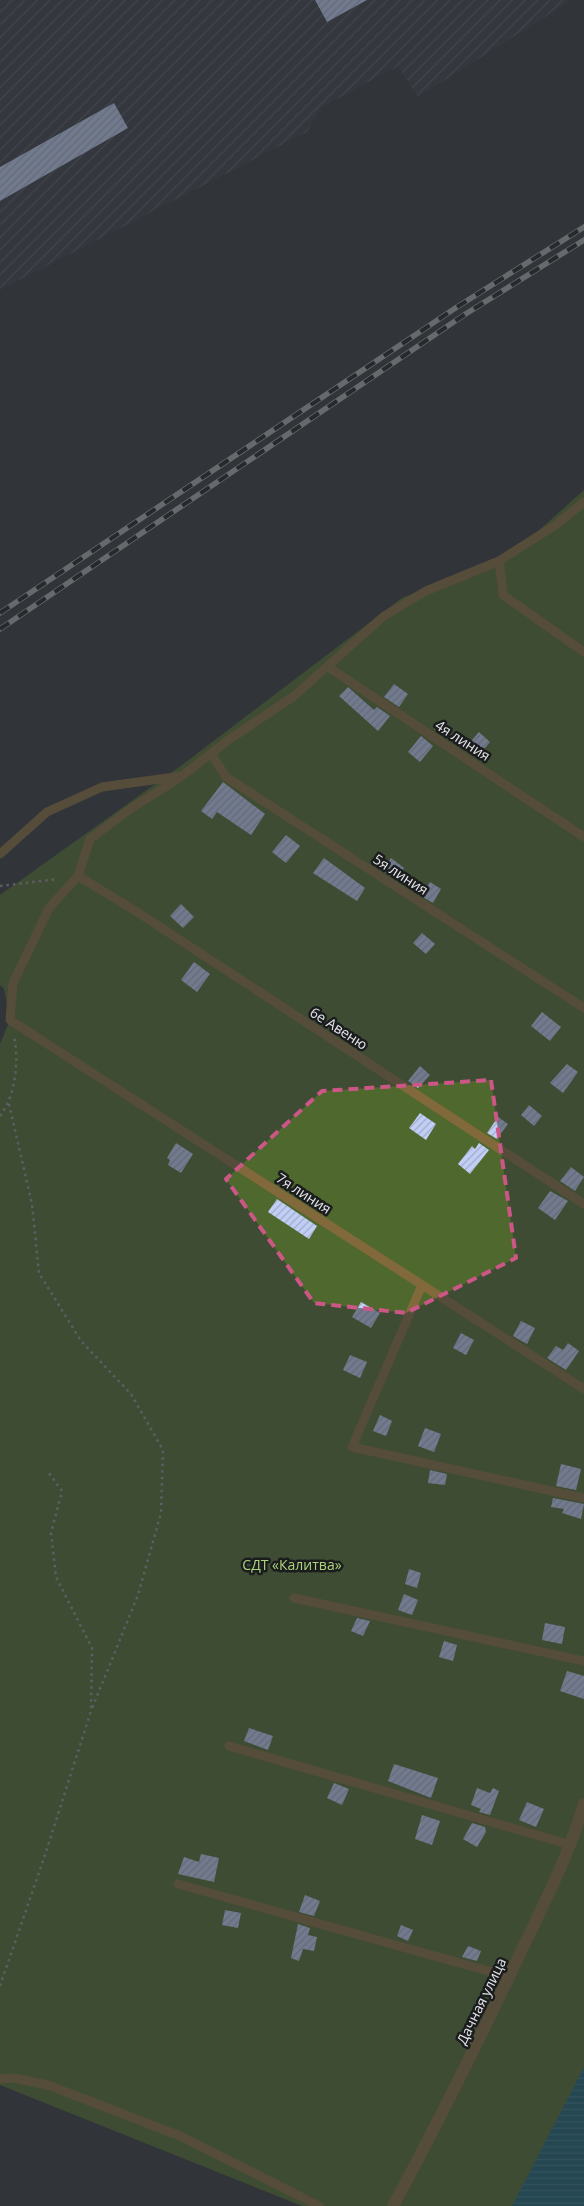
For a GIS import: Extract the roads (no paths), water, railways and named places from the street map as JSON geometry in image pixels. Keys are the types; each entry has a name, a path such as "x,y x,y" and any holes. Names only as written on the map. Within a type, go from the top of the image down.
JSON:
{"street":[{"name":"Дачная улица","path":"393,2206 436,2126 509,1977 571,1845 584,1804"}],"lane":[{"path":"78,876 90,838 182,776 212,755 227,741 294,696 384,616 426,591 500,561 557,524 584,502"},
{"path":"500,561 503,596 584,652"},
{"name":"4я линия","path":"328,667 584,837"},
{"name":"5я линия","path":"212,755 226,777 584,1008"},
{"path":"0,854 47,812 102,787 182,776"},
{"name":"7я линия","path":"78,876 49,908 13,983 10,1020 584,1389"},
{"name":"6е Авеню","path":"78,876 134,910 584,1204"},
{"path":"422,1285 352,1447 584,1498"},
{"path":"294,1598 584,1661"},
{"path":"229,1746 571,1845"},
{"path":"178,1884 509,1977"},
{"path":"0,2079 14,2078 48,2085 180,2136 319,2206"}],"water":[{"path":"584,2067 584,2206 512,2206"}],"railway":[{"path":"0,613 457,307 584,227"},
{"path":"0,629 464,315 584,240"}],"park label":[{"name":"СДТ «Калитва»","path":"292,1564"}]}
